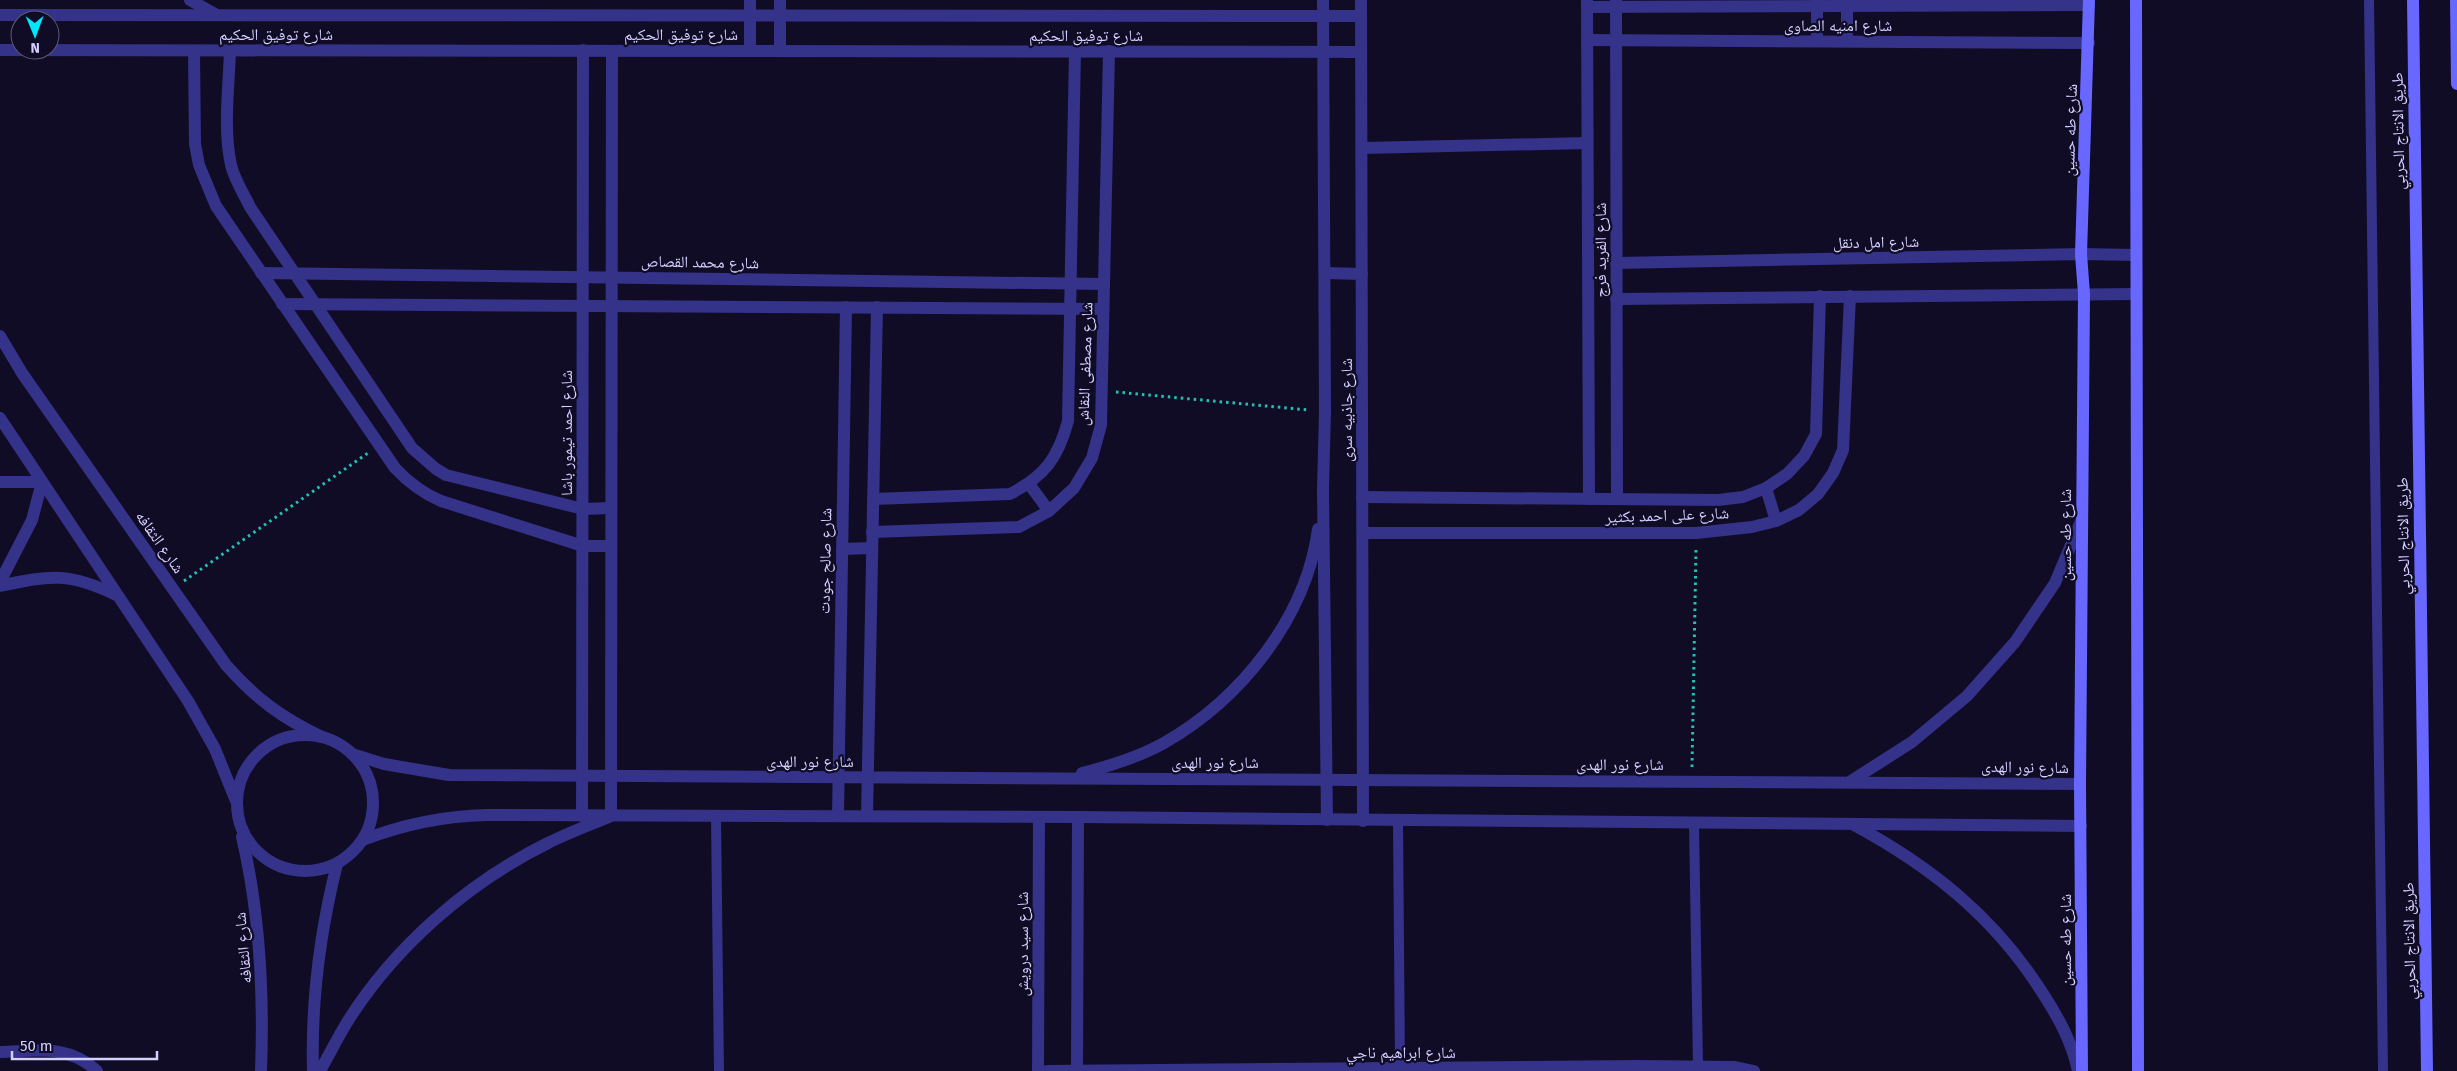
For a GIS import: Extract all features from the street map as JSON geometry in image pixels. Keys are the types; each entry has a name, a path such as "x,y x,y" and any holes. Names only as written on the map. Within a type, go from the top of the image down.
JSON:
{"street":[{"path":"190,0 217,15"},
{"path":"750,0 750,50"},
{"path":"780,0 780,50"},
{"name":"شارع جاذبيه سرى","path":"1323,0 1325,273 1323,489 1327,820"},
{"name":"شارع جاذبيه سرى","path":"1361,0 1363,821"},
{"path":"2136,0 2138,1071"},
{"name":"طريق الانتاج الحربي","path":"2413,0 2427,1071"},
{"path":"2456,0 2457,84"},
{"name":"شارع امنيه الصاوى","path":"1587,3 2089,2"},
{"name":"شارع طه حسين","path":"2082,1071 2080,784 2084,294 2082,254 2089,2"},
{"name":"شارع الفريد فرج","path":"1587,3 1589,499"},
{"name":"شارع الفريد فرج","path":"1616,3 1616,499"},
{"path":"1816,41 1817,3"},
{"path":"1847,3 1847,42"},
{"name":"شارع توفيق الحكيم","path":"0,14 1361,16"},
{"name":"شارع امنيه الصاوى","path":"1587,40 2089,43"},
{"name":"شارع توفيق الحكيم","path":"0,50 1361,52"},
{"path":"230,50 228,137 231,166 250,207 412,448 436,469 446,475 583,509 611,508"},
{"name":"شارع احمد تيمور باشا","path":"582,816 583,50"},
{"path":"611,816 612,50"},
{"path":"194,51 195,144 199,166 216,206 378,445 410,484 424,494 582,546 611,546"},
{"name":"شارع مصطفى النقاش","path":"873,499 1010,494 1030,484 1052,459 1061,445 1068,421 1075,52"},
{"name":"شارع مصطفى النقاش","path":"872,532 1018,527 1049,511 1074,488 1092,458 1101,425 1108,52"},
{"path":"1362,148 1587,142"},
{"name":"شارع امل دنقل","path":"1616,263 2082,254 2136,256"},
{"name":"شارع محمد القصاص","path":"261,273 1104,284"},
{"path":"1325,273 1362,274"},
{"path":"1616,299 2136,294"},
{"name":"شارع على احمد بكثير","path":"1362,497 1718,500 1743,497 1766,488 1787,474 1804,456 1816,434 1820,296"},
{"name":"شارع على احمد بكثير","path":"1363,533 1696,533 1752,527 1776,522 1799,510 1818,494 1833,473 1843,450 1850,296"},
{"path":"282,304 1103,309"},
{"name":"شارع صالح جودت","path":"838,816 846,307"},
{"path":"867,816 877,307"},
{"name":"شارع الثقافه","path":"0,336 22,372 226,665 246,688 269,708 295,724 322,737"},
{"path":"0,418 202,724 236,801 239,824 248,842 262,857 279,867 298,872 318,871 337,864 352,854 363,840 370,824 374,806 371,786 364,769 352,754 338,744 322,737 305,735 284,738 266,747 250,762 243,774 236,801"},
{"path":"0,482 42,482"},
{"path":"0,582 32,520 42,482"},
{"path":"1030,484 1049,511"},
{"path":"1766,488 1776,522"},
{"path":"1064,777 1115,764 1163,744 1207,714 1245,679 1276,637 1300,590 1316,541 1323,489"},
{"path":"1851,781 1912,742 1967,696 2015,642 2055,583 2081,521"},
{"path":"842,549 872,548"},
{"path":"0,586 55,576 77,579 119,597"},
{"name":"شارع نور الهدى","path":"352,754 384,764 449,775 1691,780 2080,784"},
{"path":"363,840 392,828 424,820 455,816 1078,817 2081,826"},
{"path":"320,1071 346,1024 387,969 434,920 497,873 548,843 611,816"},
{"name":"شارع سيد درويش","path":"1038,1071 1039,817"},
{"path":"1077,1071 1078,817"},
{"name":"شارع الثقافه","path":"239,824 252,883 260,942 263,1002 261,1071"},
{"path":"1852,824 1893,846 1931,872 1967,901 1999,933 2028,970 2053,1008 2074,1049 2078,1071"},
{"path":"313,1071 312,1032 318,964 322,930 337,864"},
{"path":"0,1052 58,1050 74,1055 97,1071"},
{"name":"شارع ابراهيم ناجي","path":"1047,1071 1638,1069 1698,1067 1735,1067 1754,1071"}],"lane":[{"path":"2369,0 2383,1071"},
{"path":"716,816 720,1071"},
{"path":"1398,821 1400,1069"},
{"path":"1694,823 1698,1067"}],"path":[{"path":"1101,391 1325,411"},
{"path":"173,589 378,445"},
{"path":"1691,780 1696,533"}]}
